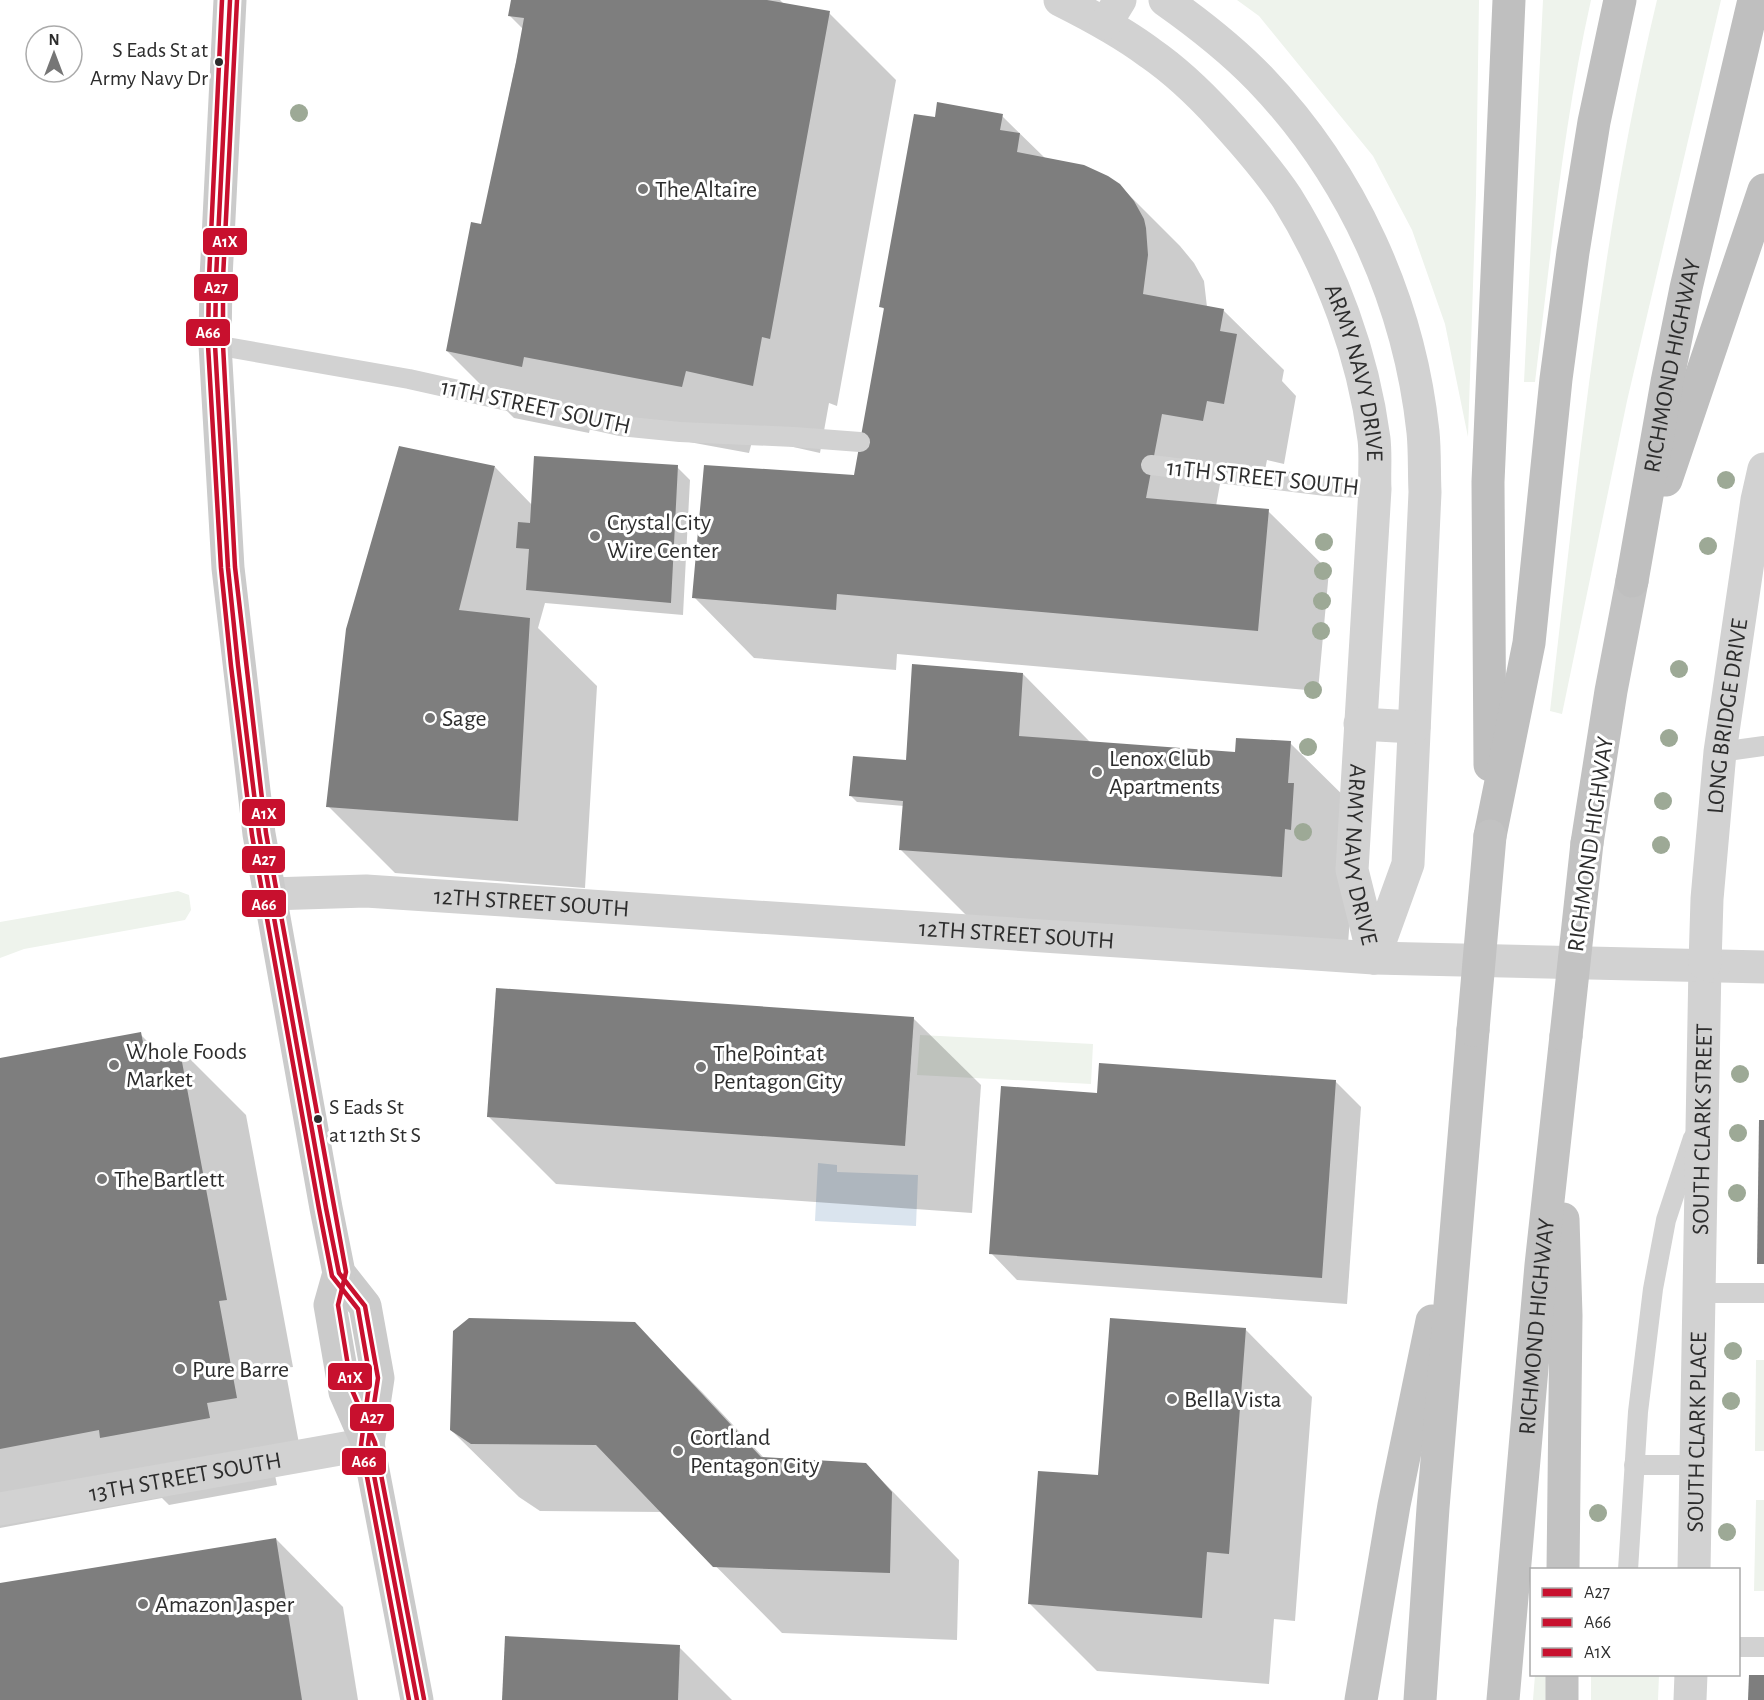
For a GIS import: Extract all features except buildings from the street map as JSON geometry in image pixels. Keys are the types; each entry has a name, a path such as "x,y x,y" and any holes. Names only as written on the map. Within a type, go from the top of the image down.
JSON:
{"highway":[{"path":"1420,1700 1433,1508 1490,836 1488,482 1509,0"},
{"path":"1490,836 1529,643 1556,379 1573,252 1594,122 1620,0"},
{"name":"RICHMOND HIGHWAY","path":"1503,1700 1541,1265 1587,843 1611,692 1667,382 1686,288 1754,0"},
{"path":"1632,581 1764,190"},
{"path":"1559,1095 1566,1315 1563,1568"},
{"path":"1361,1700 1407,1436 1461,1185"},
{"path":"1562,1676 1562,1700"}],"main road":[{"path":"230,0 216,278 215,345 230,589 259,834 339,1273 365,1306 378,1378 368,1444 417,1700"}],"street":[{"name":"ARMY NAVY DRIVE","path":"1060,0 1113,12 1152,54 1202,97 1246,143 1286,197 1319,254 1344,316 1362,379 1374,441 1374,489 1352,870 1374,958"},
{"name":"ARMY NAVY DRIVE","path":"1165,0 1211,33 1260,78 1302,127 1339,182 1370,239 1396,301 1413,364 1423,434 1424,536 1408,864 1374,958"},
{"path":"1374,441 1423,434"},
{"name":"LONG BRIDGE DRIVE","path":"1705,964 1707,899 1720,752 1757,500 1764,469"},
{"path":"1360,724 1414,728"},
{"name":"12TH STREET SOUTH","path":"270,894 366,891 1374,958 1764,967"},
{"name":"SOUTH CLARK STREET","path":"1700,1293 1705,964"},
{"name":"SOUTH CLARK PLACE","path":"1694,1568 1700,1293"},
{"name":"13TH STREET SOUTH","path":"0,1509 368,1444"},
{"path":"1690,1700 1691,1676"}],"lane":[{"name":"11TH STREET SOUTH","path":"215,345 408,379 620,426 680,432 794,436 860,442"},
{"name":"11TH STREET SOUTH","path":"1151,465 1326,486 1374,489"},
{"path":"1720,752 1764,746"},
{"path":"1628,1568 1644,1354 1661,1242 1703,1107"},
{"path":"1700,1293 1764,1293"},
{"path":"1634,1465 1697,1465"},
{"path":"1740,1647 1764,1647"}],"shaded area":[{"path":"1237,0 1479,0 1476,194 1468,437 1445,324 1412,230 1373,156 1259,16"},
{"path":"1543,0 1591,0 1565,142 1535,382 1524,382"},
{"path":"1657,0 1721,0 1627,401 1562,714 1550,711 1581,443 1621,176 1637,88"},
{"path":"178,891 189,895 191,910 185,920 24,949 0,958 0,922"},
{"path":"920,1035 1093,1044 1091,1084 917,1075"},
{"path":"818,1163 837,1165 837,1172 918,1175 916,1226 815,1221"},
{"path":"1756,1360 1764,1360 1764,1451 1755,1451"},
{"path":"1756,1500 1764,1500 1764,1591 1754,1591"},
{"path":"1535,1676 1551,1676 1551,1700 1533,1700"},
{"path":"1591,1676 1659,1676 1658,1700 1591,1700"}],"transit line":[{"name":"A66","path":"222,0 208,345 221,568 231,666 252,835 332,1276 358,1309 370,1378 361,1445 409,1700"},
{"name":"A27","path":"230,0 216,278 215,345 228,568 238,665 259,834 326,1208 339,1273 365,1306 378,1378 368,1444 417,1700"},
{"name":"A1X","path":"237,0 223,278 223,345 235,567 266,833 346,1272 338,1305 352,1390 375,1443 424,1699"}],"place":[{"name":"S Eads St at Army Navy Dr","path":"219,62"},
{"name":"The Altaire","path":"643,189"},
{"name":"Crystal City Wire Center","path":"595,536"},
{"name":"Sage","path":"430,718"},
{"name":"Lenox Club Apartments","path":"1097,772"},
{"name":"Whole Foods Market","path":"114,1065"},
{"name":"The Point at Pentagon City","path":"701,1067"},
{"name":"S Eads St at 12th St S","path":"318,1119"},
{"name":"The Bartlett","path":"102,1179"},
{"name":"Pure Barre","path":"180,1369"},
{"name":"Bella Vista","path":"1172,1399"},
{"name":"Cortland Pentagon City","path":"678,1451"},
{"name":"Amazon Jasper","path":"143,1604"}]}
